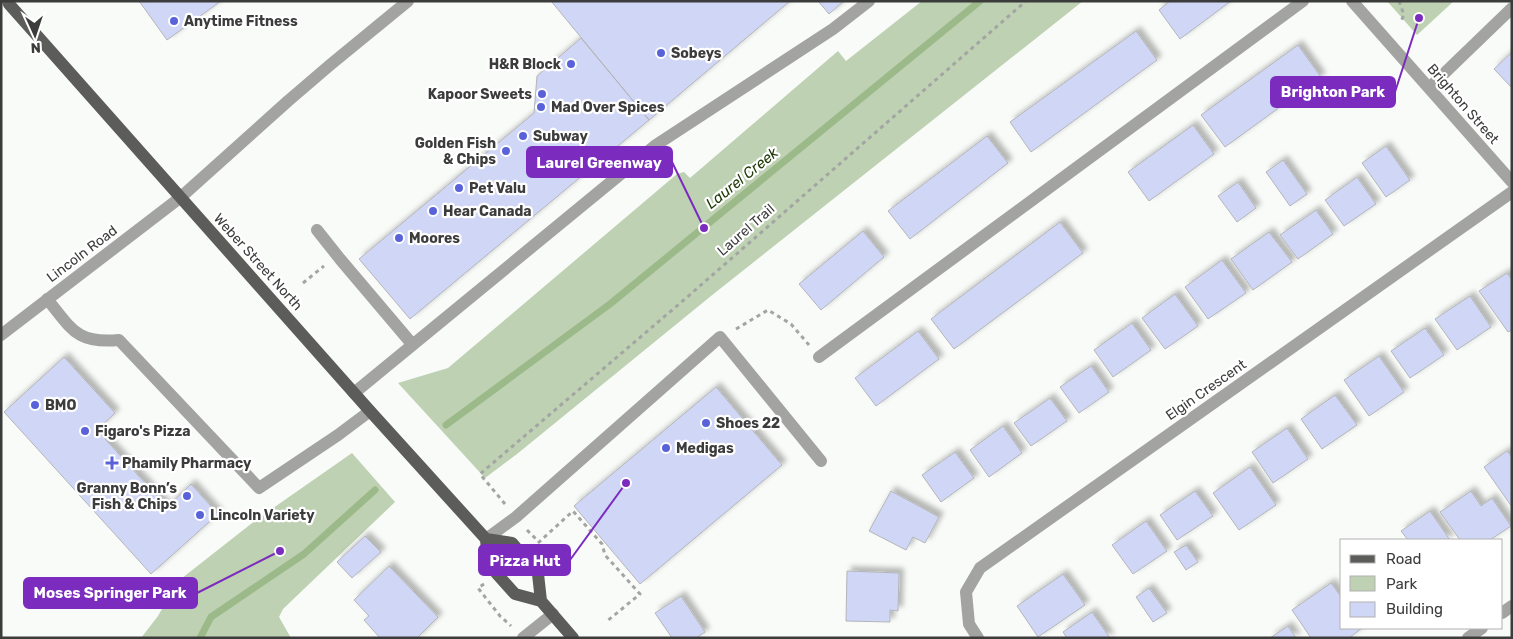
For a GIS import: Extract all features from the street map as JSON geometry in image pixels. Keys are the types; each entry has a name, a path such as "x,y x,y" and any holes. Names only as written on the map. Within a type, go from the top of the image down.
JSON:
{"main road":[{"name":"Weber Street North","path":"6,3 486,539"},
{"path":"541,601 538,574 512,543 486,539 488,563 497,574 515,594 541,601 573,638"}],"street":[{"name":"Lincoln Road","path":"1,335 180,197 288,101 408,1"},
{"path":"354,393 656,145 833,29 869,1"},
{"path":"819,357 1303,1"},
{"name":"Brighton Street","path":"1352,1 1512,182"},
{"path":"1429,88 1512,8"},
{"name":"Elgin Crescent","path":"978,638 969,624 966,592 980,568 1512,192"},
{"path":"318,230 412,344"},
{"path":"47,299 73,330 84,338 101,342 119,340 259,488 370,411"},
{"path":"486,539 516,517 720,338 821,461"},
{"path":"523,638 553,614"},
{"path":"1468,638 1481,629"}],"path":[{"name":"Laurel Trail","path":"480,474 685,299 1026,1"},
{"path":"1399,1 1404,15 1401,21"},
{"path":"303,283 324,265"},
{"path":"720,338 768,310 792,324 819,357"},
{"path":"539,542 573,511 602,544 605,555 640,594 606,622"},
{"path":"478,588 500,616 510,625"}],"green space":[{"path":"922,1 1083,1 485,478 398,383 448,368 677,174 684,172 690,178 838,51 846,61"},
{"path":"1387,1 1454,1 1417,35"},
{"path":"352,453 395,502 283,609 279,617 291,638 141,638 158,616 177,582 256,520"}],"building":[{"name":"Anytime Fitness","path":"139,1 221,1 167,40"},
{"name":"Sobeys","path":"551,1 790,1 649,120"},
{"path":"818,1 844,1 829,14"},
{"path":"1170,1 1231,1 1180,39 1159,10"},
{"path":"1136,31 1157,60 1031,152 1010,122"},
{"path":"581,38 649,120 410,319 359,259 534,113 537,76"},
{"path":"1298,45 1321,77 1225,147 1201,115"},
{"path":"1512,52 1512,88 1494,69"},
{"path":"1193,125 1214,154 1149,201 1128,172"},
{"path":"987,136 1008,163 910,239 888,211"},
{"path":"1386,146 1410,180 1386,197 1362,163"},
{"path":"1283,160 1307,194 1290,206 1266,172"},
{"path":"1357,177 1376,204 1344,226 1325,200"},
{"path":"1238,182 1256,208 1237,222 1218,196"},
{"path":"1316,210 1333,234 1298,259 1280,235"},
{"path":"1060,222 1083,253 954,349 931,319"},
{"path":"863,231 884,257 821,310 799,284"},
{"path":"1269,232 1292,262 1253,290 1231,259"},
{"path":"1222,260 1246,293 1208,319 1185,287"},
{"path":"1507,273 1512,280 1512,330 1508,332 1479,291"},
{"path":"1175,294 1198,326 1165,349 1142,318"},
{"path":"1470,296 1491,327 1457,350 1435,319"},
{"path":"1132,323 1151,350 1113,377 1094,350"},
{"path":"1425,328 1444,355 1410,378 1391,351"},
{"path":"918,331 939,359 876,406 855,378"},
{"path":"1379,356 1404,392 1369,416 1344,380"},
{"path":"64,357 115,413 97,430 167,507 191,484 218,514 151,574 4,412"},
{"path":"1091,366 1109,392 1079,413 1060,387"},
{"path":"716,387 782,465 640,584 574,506"},
{"path":"1335,395 1357,425 1322,449 1301,419"},
{"path":"1050,398 1067,421 1031,446 1014,423"},
{"path":"1003,426 1022,453 989,477 970,450"},
{"path":"1287,428 1308,459 1273,483 1252,452"},
{"path":"1507,451 1512,457 1512,507 1484,467"},
{"path":"955,452 974,478 941,502 922,475"},
{"path":"1250,467 1276,505 1239,530 1213,493"},
{"path":"891,491 939,517 925,543 913,537 906,550 869,531"},
{"path":"1195,491 1213,516 1177,540 1160,515"},
{"path":"1471,491 1481,506 1492,498 1511,526 1492,539 1459,539 1440,512"},
{"path":"1430,511 1449,539 1407,539 1401,531"},
{"path":"1146,521 1167,551 1133,574 1112,545"},
{"path":"365,536 381,552 352,578 337,562"},
{"path":"1186,545 1198,562 1186,570 1174,552"},
{"path":"389,566 438,617 417,638 380,638 364,620 369,616 354,600"},
{"path":"847,571 899,573 898,611 890,610 890,622 846,621"},
{"path":"1063,574 1085,605 1038,637 1017,606"},
{"path":"1331,583 1340,595 1340,629 1361,629 1349,638 1311,638 1292,610"},
{"path":"1149,588 1167,613 1153,622 1136,597"},
{"path":"681,596 705,632 696,638 672,638 655,613"},
{"path":"1092,612 1110,638 1067,638 1063,632"},
{"path":"1288,626 1296,638 1270,638"}],"waterway":[{"name":"Laurel Creek","path":"446,425 610,304 980,1"},
{"name":"Laurel Creek","path":"200,638 211,617 304,554 375,490"}],"place":[{"name":"Brighton Park","path":"1419,18"},
{"name":"Anytime Fitness","path":"174,21"},
{"name":"Sobeys","path":"661,53"},
{"name":"H&R Block","path":"571,64"},
{"name":"Kapoor Sweets","path":"542,94"},
{"name":"Mad Over Spices","path":"541,107"},
{"name":"Subway","path":"523,136"},
{"name":"Golden Fish & Chips","path":"506,151"},
{"name":"Pet Valu","path":"459,188"},
{"name":"Hear Canada","path":"433,211"},
{"name":"Laurel Greenway","path":"704,228"},
{"name":"Moores","path":"399,238"},
{"name":"BMO","path":"35,405"},
{"name":"Shoes 22","path":"706,423"},
{"name":"Figaro's Pizza","path":"85,431"},
{"name":"Medigas","path":"666,448"},
{"name":"Phamily Pharmacy","path":"112,463"},
{"name":"Pizza Hut","path":"626,483"},
{"name":"Granny Bonn’s Fish & Chips","path":"187,496"},
{"name":"Lincoln Variety","path":"200,515"},
{"name":"Moses Springer Park","path":"280,551"}]}
